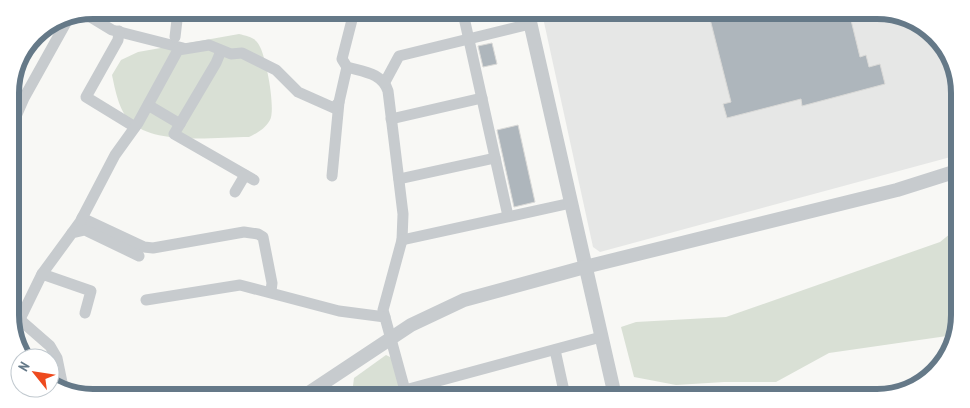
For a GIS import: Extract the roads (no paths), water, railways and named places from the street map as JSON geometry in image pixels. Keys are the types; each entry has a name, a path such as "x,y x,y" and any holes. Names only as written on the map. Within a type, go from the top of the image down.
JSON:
{"street":[{"path":"96,19 119,31 183,48"},
{"path":"175,37 178,19"},
{"path":"352,19 342,59 347,67 373,75 385,82"},
{"path":"464,19 508,216"},
{"path":"405,389 385,317 385,299 402,240 403,214 385,82 399,56 469,40 529,19 613,389"},
{"path":"19,109 65,24"},
{"path":"119,31 118,40 86,97 135,127"},
{"path":"19,310 82,218 115,155 148,106 178,50 209,45 221,51 242,53 276,70 298,92 334,108 339,102"},
{"path":"221,51 216,63 174,134 249,177 235,192"},
{"path":"332,176 339,102 347,67"},
{"path":"391,119 482,98"},
{"path":"148,106 180,124"},
{"path":"399,179 495,158"},
{"path":"585,267 612,256 951,167"},
{"path":"314,389 391,337 436,312 464,300 585,267 897,190 951,173"},
{"path":"402,240 571,203"},
{"path":"82,218 144,247 153,248 244,232 258,234 263,237 272,283 271,291"},
{"path":"72,233 85,230 139,256"},
{"path":"42,274 92,291 85,313"},
{"path":"146,300 240,285 271,291 339,311 385,317"},
{"path":"19,318 50,346 57,358 62,383"},
{"path":"417,389 601,337"},
{"path":"555,350 563,389"}]}
